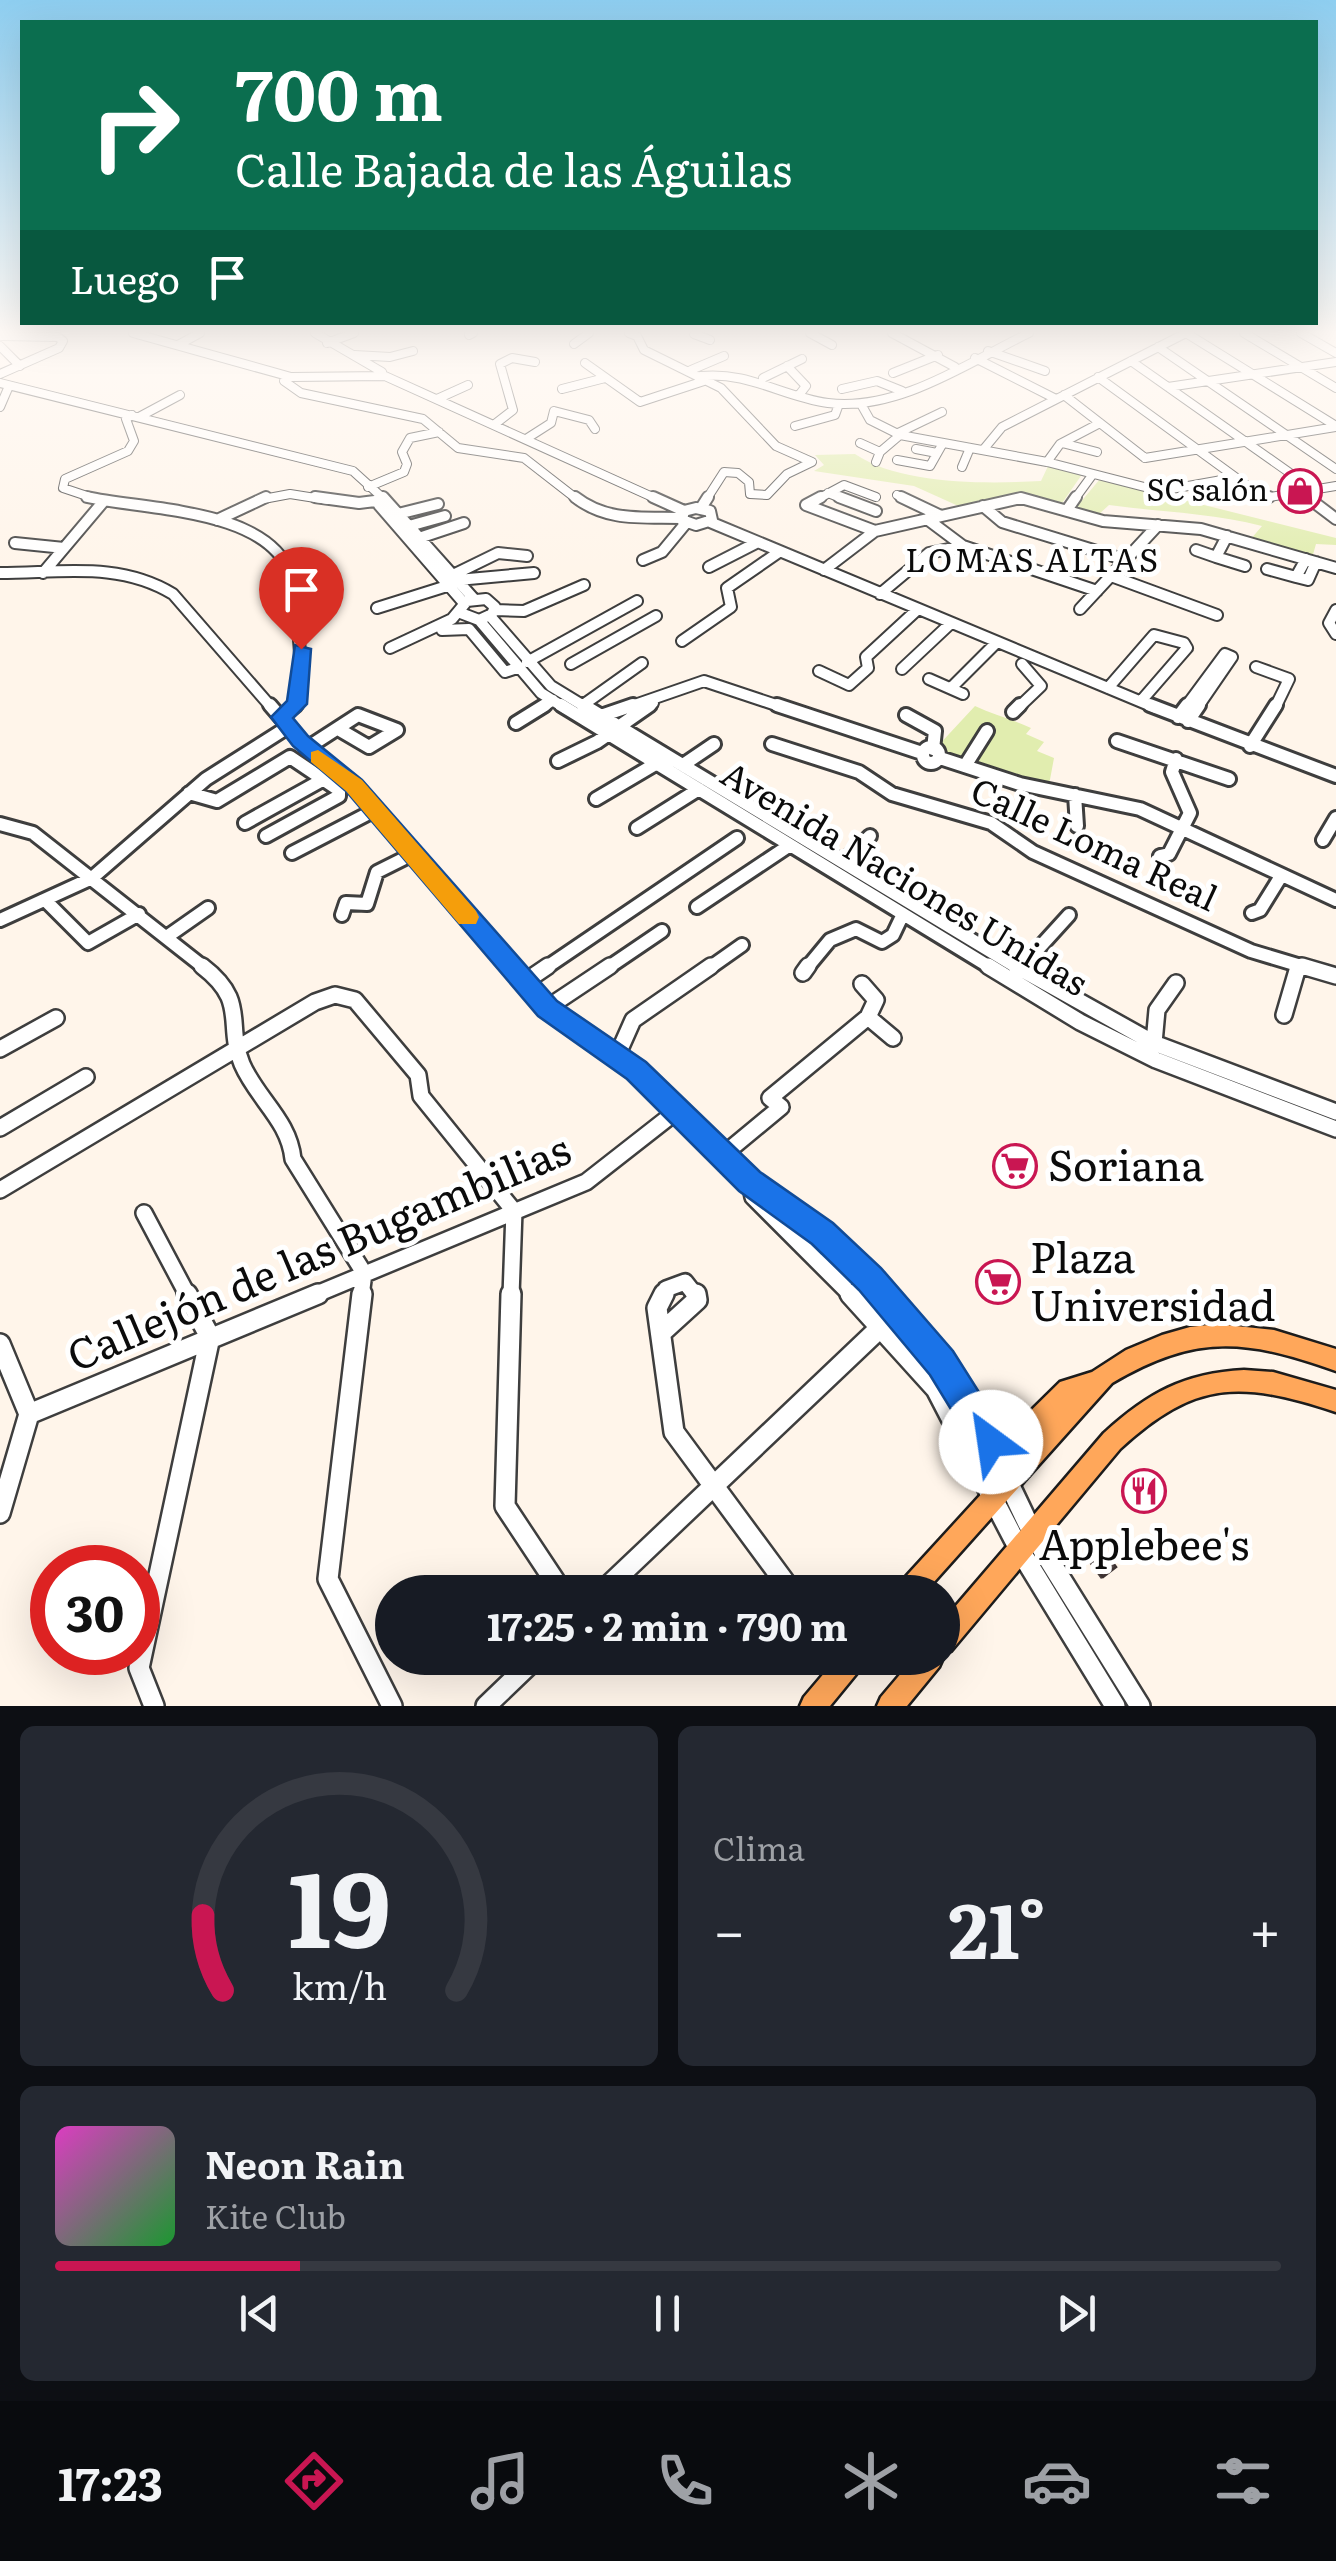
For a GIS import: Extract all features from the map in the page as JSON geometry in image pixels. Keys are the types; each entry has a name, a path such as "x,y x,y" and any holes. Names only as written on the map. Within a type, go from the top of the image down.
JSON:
{"main road":[{"path":"991,1442 1012,1445 1068,1390 1096,1382 1159,1343 1230,1334 1274,1339 1336,1360"},
{"path":"960,1621 1112,1441 1140,1411 1162,1398 1213,1380 1239,1379 1307,1390 1336,1401"},
{"path":"923,1575 1096,1382"},
{"path":"813,1706 836,1675"},
{"path":"890,1706 916,1675"}],"street":[{"path":"112,413 323,463 369,487 453,580"},
{"path":"132,417 142,413"},
{"path":"394,413 423,419 462,449 526,459 594,512 617,517 684,517 710,522 1183,719 1336,776"},
{"path":"470,413 684,517"},
{"path":"495,424 510,413"},
{"path":"526,439 551,424 554,413"},
{"path":"560,413 590,420 596,429"},
{"path":"642,560 662,552 684,517 701,508 724,472 738,472 748,482 750,494 762,496 786,474 812,462 776,446 745,413"},
{"path":"795,426 835,413"},
{"path":"866,413 870,420 898,434 1047,462 1160,491 1233,478"},
{"path":"860,443 878,457 898,434 941,413"},
{"path":"984,450 1002,427 1030,413"},
{"path":"1084,413 1145,458 1336,426"},
{"path":"1145,413 1264,498"},
{"path":"1204,413 1336,497"},
{"path":"1254,413 1336,469"},
{"path":"0,920 92,878 189,794 285,722 297,704 302,672 291,578 282,559 262,542 217,520 163,506 103,502 61,485 70,476 128,451 134,442 132,417"},
{"path":"1047,462 1062,443 1100,423"},
{"path":"369,487 404,472 407,464 402,452 410,438 439,432"},
{"path":"896,460 930,466 944,443"},
{"path":"1062,443 1096,452"},
{"path":"962,467 970,448"},
{"path":"916,449 938,453"},
{"path":"1130,483 1145,458"},
{"path":"1065,510 1090,473"},
{"path":"876,497 844,485 806,505 876,531"},
{"path":"1196,485 1264,498 1336,486"},
{"path":"1300,492 1336,519"},
{"path":"828,493 876,510"},
{"path":"217,520 252,500 278,495 344,504 381,501 420,538 453,580 469,629 505,672 637,601"},
{"path":"897,495 940,516"},
{"path":"824,570 876,531 1021,498 1103,520 1227,536 1336,568"},
{"path":"43,573 103,502"},
{"path":"398,514 438,504"},
{"path":"983,506 1002,522 1126,560"},
{"path":"701,508 713,514 710,522"},
{"path":"409,526 445,516"},
{"path":"927,519 963,546 1097,591"},
{"path":"420,538 464,523"},
{"path":"1080,609 1158,525"},
{"path":"1216,557 1227,536"},
{"path":"709,566 756,542"},
{"path":"15,543 64,548"},
{"path":"880,594 929,553 963,546"},
{"path":"1196,550 1245,566"},
{"path":"453,580 483,556 512,551 527,556"},
{"path":"682,641 731,607 727,588 779,552"},
{"path":"1267,569 1308,580 1311,561"},
{"path":"377,608 453,580 485,579 512,570 534,574"},
{"path":"0,573 125,572 161,584 183,604 307,748 343,775 548,1008 616,1056 678,1110 750,1182 822,1233 870,1279 941,1363 991,1442 1001,1487"},
{"path":"1111,576 1217,615"},
{"path":"437,632 464,612 488,615 535,609 568,587 584,585"},
{"path":"1140,594 1158,599 1164,595"},
{"path":"390,648 490,601 488,615"},
{"path":"820,671 849,685 868,668 866,657 918,610"},
{"path":"1336,610 1328,623 1336,634"},
{"name":"Avenida Naciones Unidas","path":"488,615 522,665 553,700 683,765 1020,969 1085,1016 1336,1112"},
{"path":"571,664 656,616"},
{"path":"902,670 951,623"},
{"path":"590,627 613,640"},
{"path":"1108,688 1154,635 1184,643 1186,648 1141,701"},
{"path":"929,679 958,690 997,642"},
{"path":"1225,654 1232,657 1183,719 1225,654"},
{"path":"1035,675 1046,662"},
{"path":"583,705 642,663"},
{"path":"1013,712 1041,686 1022,664"},
{"name":"Avenida Naciones Unidas","path":"522,665 583,705 657,764 903,914 1156,1060 1336,1129"},
{"path":"1250,746 1290,684 1289,680 1256,667"},
{"path":"558,761 642,706 707,682 964,766 1140,809 1336,900"},
{"path":"516,723 553,700"},
{"path":"612,727 642,706"},
{"path":"906,715 935,731 931,753"},
{"path":"307,748 340,730"},
{"path":"964,766 987,731"},
{"path":"1118,742 1229,779"},
{"path":"683,765 714,744"},
{"name":"Calle Loma Real","path":"772,744 860,772 892,794 994,825 1033,852 1251,951 1336,976"},
{"path":"189,794 216,801 290,757 341,794 266,836"},
{"path":"1160,856 1169,854 1190,813 1172,772 1176,759"},
{"path":"596,799 657,764"},
{"path":"244,823 324,779"},
{"path":"637,828 699,789"},
{"path":"1075,795 1077,826"},
{"path":"292,853 375,810"},
{"path":"1323,840 1336,818"},
{"path":"0,824 33,833 212,970 236,1012 237,1049 290,1137 294,1159 364,1273 328,1579 392,1706"},
{"path":"844,861 870,836"},
{"path":"523,983 737,838"},
{"path":"697,907 790,845"},
{"path":"342,915 346,903 367,904 377,872 413,854"},
{"path":"1252,912 1260,910 1281,876"},
{"path":"45,900 88,943 139,914"},
{"path":"168,936 208,908"},
{"path":"803,973 818,953 846,931 859,931 882,942 889,940 903,914"},
{"path":"1020,969 1069,915"},
{"path":"548,1008 662,931"},
{"path":"616,1056 633,1020 742,944"},
{"path":"1284,1015 1298,966"},
{"path":"1154,1044 1157,1010 1176,983"},
{"path":"723,1155 781,1107 770,1098 868,1017 876,1000 862,984"},
{"path":"0,1190 325,998 355,1000 418,1075 421,1096 514,1211 505,1506 551,1575"},
{"path":"868,1017 893,1038"},
{"path":"0,1049 56,1018"},
{"path":"0,1128 86,1077"},
{"name":"Callejón de las Bugambilias","path":"30,1414 586,1182 678,1110"},
{"path":"750,1182 753,1197 882,1326 920,1370"},
{"path":"144,1214 210,1337 139,1668 154,1706"},
{"path":"806,1251 846,1275 870,1279"},
{"path":"870,1279 872,1302 1001,1487 1026,1542 1115,1706"},
{"path":"620,1575 882,1326"},
{"path":"662,1332 674,1432 779,1575"},
{"path":"0,1344 30,1414 0,1513"},
{"path":"1026,1542 1140,1706"},
{"path":"486,1706 518,1675"}],"green space":[{"path":"855,454 895,472 945,480 1041,481 1049,464 1083,473 1060,506 1023,496 965,509 914,486 814,471 824,465 815,455"},
{"path":"1100,479 1336,538 1336,545 1316,544 1312,558 1250,540 1262,526 1243,522 1109,505 1097,516 1074,510"},
{"path":"975,706 1031,728 1026,734 1044,742 1037,751 1054,758 1049,785 1013,777 936,748"}],"building":[{"path":"1102,1548 1116,1567 1103,1577 1089,1558"}],"slow traffic":[{"path":"318,757 354,786 467,917"}],"place":[{"name":"SC salón","path":"1300,491"},
{"name":"Soriana","path":"1015,1166"},
{"name":"Plaza Universidad","path":"998,1282"},
{"name":"Applebee's","path":"1144,1491"}],"district":[{"name":"LOMAS ALTAS","path":"1033,561"}],"route":[{"path":"301,649 297,704 281,717 300,741 354,786 548,1008 636,1070 750,1182 822,1233 870,1279 941,1363 991,1442"}]}
